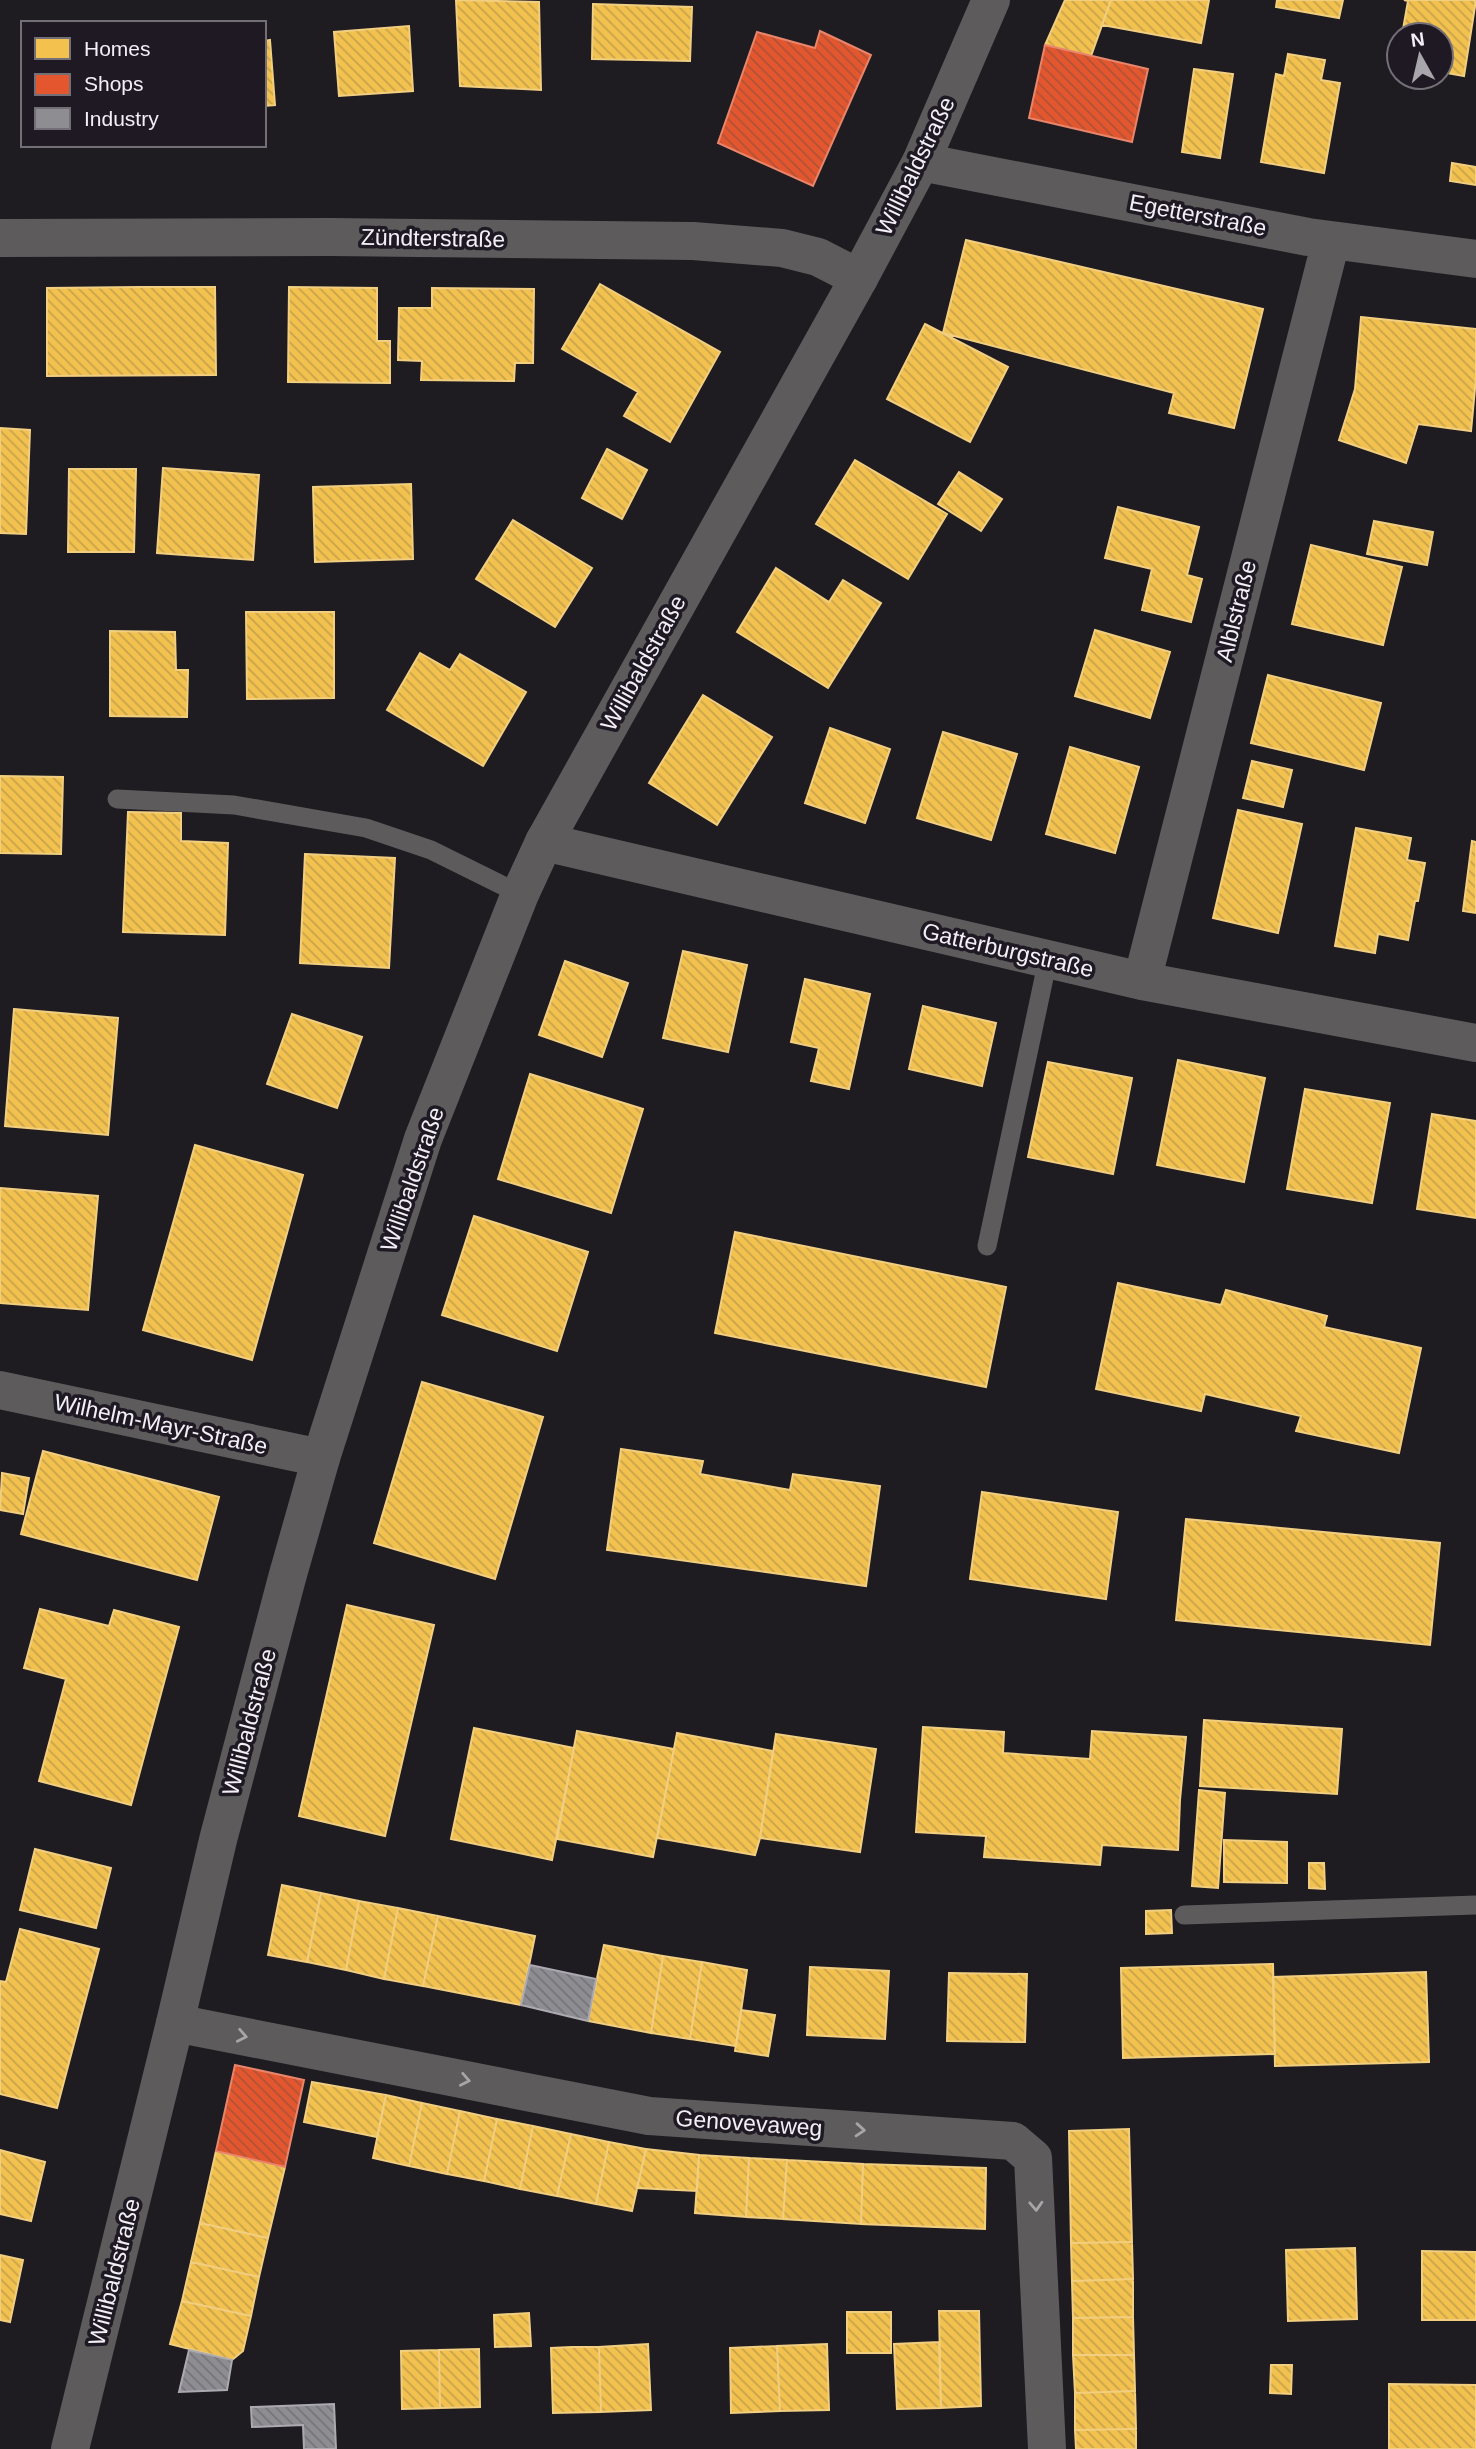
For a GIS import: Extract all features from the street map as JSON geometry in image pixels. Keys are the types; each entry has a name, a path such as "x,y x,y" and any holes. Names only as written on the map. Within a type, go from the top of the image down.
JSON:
{"street":[{"name":"Willibaldstraße","path":"70,2449 226,1809 283,1591 321,1458 423,1139 520,894 544,842 921,162 991,0"},
{"name":"Egetterstraße","path":"921,162 1331,241 1476,259"},
{"name":"Zündterstraße","path":"0,238 331,237 693,241 782,248 818,257 859,278"},
{"name":"Alblstraße","path":"1142,981 1331,241"},
{"name":"Gatterburgstraße","path":"544,842 1142,981 1476,1043"},
{"name":"Wilhelm-Mayr-Straße","path":"0,1390 321,1458"},
{"name":"Genovevaweg","path":"175,2022 649,2116 1013,2141 1033,2158 1047,2449"}],"lane":[{"path":"117,799 234,804 366,828 431,850 520,894"},
{"path":"987,1246 1048,959"},
{"path":"1184,1915 1476,1905"}],"building: Homes":[{"path":"456,0 539,2 541,90 460,86"},
{"path":"1065,0 1111,0 1091,56 1045,45"},
{"path":"1111,0 1209,0 1201,43 1102,25"},
{"path":"1277,0 1343,0 1339,18 1276,7"},
{"path":"1404,0 1476,0 1464,76 1455,74 1455,21 1404,21 1408,1"},
{"path":"593,4 692,7 690,61 592,59"},
{"path":"409,26 413,91 339,96 334,32"},
{"path":"270,40 275,105 266,106 266,41"},
{"path":"1288,54 1325,60 1321,80 1340,83 1324,173 1261,162 1276,74 1284,76"},
{"path":"1194,69 1233,74 1220,158 1182,152"},
{"path":"1452,163 1476,167 1476,185 1450,181"},
{"path":"966,240 1263,309 1234,428 1169,413 1174,393 943,333"},
{"path":"600,284 720,352 670,442 624,416 638,392 562,349"},
{"path":"215,287 216,375 47,376 47,288"},
{"path":"289,287 377,288 377,341 390,341 390,383 288,382"},
{"path":"432,288 534,289 533,363 515,363 514,381 421,380 422,361 398,360 399,308 432,308"},
{"path":"1361,317 1476,329 1476,378 1471,431 1418,424 1406,463 1339,440 1355,389"},
{"path":"925,324 1008,367 970,442 887,399"},
{"path":"0,428 30,430 26,534 0,533"},
{"path":"607,449 647,470 622,519 582,498"},
{"path":"855,460 947,514 908,579 816,524"},
{"path":"163,468 259,475 253,560 157,553"},
{"path":"69,469 136,469 134,552 68,552"},
{"path":"959,472 1002,499 981,531 938,504"},
{"path":"411,484 413,559 315,562 313,487"},
{"path":"1118,507 1199,527 1187,575 1202,579 1191,622 1142,610 1152,569 1105,558"},
{"path":"513,520 592,568 555,627 476,579"},
{"path":"1374,521 1433,532 1427,565 1367,554"},
{"path":"1311,545 1402,567 1383,645 1292,624"},
{"path":"776,568 829,602 843,580 881,603 828,688 737,632"},
{"path":"246,612 334,612 334,698 247,699"},
{"path":"1095,630 1170,652 1150,718 1075,696"},
{"path":"110,631 175,632 176,670 188,670 187,717 110,716"},
{"path":"420,653 450,670 460,654 526,692 483,766 387,710"},
{"path":"1268,675 1381,703 1364,770 1251,743"},
{"path":"703,695 772,737 717,825 649,783"},
{"path":"830,728 890,749 865,823 805,803"},
{"path":"943,732 1017,754 991,840 917,818"},
{"path":"1070,747 1139,767 1115,853 1046,834"},
{"path":"1252,761 1292,770 1283,807 1243,798"},
{"path":"0,776 63,777 61,854 0,853"},
{"path":"1238,810 1302,824 1278,933 1213,918"},
{"path":"128,812 181,813 181,841 228,843 225,935 123,932"},
{"path":"1356,828 1411,838 1407,860 1425,863 1408,940 1378,934 1375,953 1335,946"},
{"path":"1472,841 1476,842 1476,913 1463,911"},
{"path":"305,854 395,858 389,968 300,963"},
{"path":"683,951 747,965 728,1052 663,1038"},
{"path":"565,961 628,983 602,1057 539,1035"},
{"path":"805,979 870,994 849,1089 811,1081 819,1048 791,1042"},
{"path":"923,1006 996,1023 982,1086 909,1069"},
{"path":"14,1009 118,1018 108,1135 5,1126"},
{"path":"292,1014 362,1037 337,1108 267,1084"},
{"path":"1178,1060 1265,1078 1244,1182 1157,1165"},
{"path":"1048,1062 1132,1078 1113,1174 1028,1157"},
{"path":"530,1074 643,1109 611,1213 498,1179"},
{"path":"1305,1089 1390,1103 1372,1203 1287,1189"},
{"path":"1432,1114 1476,1121 1476,1218 1417,1209"},
{"path":"195,1145 303,1175 252,1360 143,1330"},
{"path":"0,1188 98,1196 88,1310 0,1303"},
{"path":"474,1216 588,1252 557,1351 442,1315"},
{"path":"735,1232 1006,1287 986,1387 715,1333"},
{"path":"1118,1283 1221,1305 1226,1290 1327,1316 1324,1327 1421,1348 1399,1453 1296,1431 1301,1416 1205,1394 1201,1411 1096,1389"},
{"path":"422,1382 543,1417 495,1579 374,1543"},
{"path":"621,1449 703,1461 700,1474 790,1490 793,1474 880,1486 866,1586 607,1550"},
{"path":"43,1451 219,1497 197,1580 21,1534"},
{"path":"2,1473 29,1478 23,1514 0,1510"},
{"path":"982,1492 1118,1512 1106,1599 970,1579"},
{"path":"1186,1519 1440,1543 1430,1645 1176,1620"},
{"path":"347,1605 434,1625 385,1836 299,1816"},
{"path":"40,1609 109,1626 114,1610 179,1627 131,1805 39,1781 66,1679 24,1668"},
{"path":"1204,1720 1342,1729 1337,1794 1200,1786"},
{"path":"923,1727 1004,1732 1003,1753 1090,1759 1092,1731 1186,1737 1178,1850 1102,1845 1100,1865 984,1857 986,1836 916,1832"},
{"path":"474,1728 574,1748 552,1860 451,1839"},
{"path":"577,1731 674,1749 653,1857 557,1839"},
{"path":"677,1733 773,1751 755,1855 657,1838"},
{"path":"776,1734 876,1749 860,1852 760,1838"},
{"path":"1199,1790 1225,1793 1218,1888 1192,1886"},
{"path":"1224,1840 1287,1842 1287,1883 1224,1882"},
{"path":"35,1849 111,1868 96,1928 20,1910"},
{"path":"1309,1863 1324,1863 1325,1889 1309,1888"},
{"path":"282,1885 321,1893 307,1962 268,1955"},
{"path":"321,1893 359,1901 346,1970 307,1962"},
{"path":"359,1901 398,1908 384,1979 346,1970"},
{"path":"398,1908 438,1916 423,1986 384,1979"},
{"path":"1171,1910 1172,1933 1146,1934 1146,1911"},
{"path":"438,1916 535,1936 521,2005 423,1986"},
{"path":"20,1929 99,1949 57,2108 0,2094 0,1981 6,1982"},
{"path":"604,1945 663,1956 651,2033 588,2021"},
{"path":"663,1956 702,1962 690,2039 651,2033"},
{"path":"702,1962 747,1970 736,2046 690,2039"},
{"path":"1273,1964 1275,2054 1123,2058 1121,1968"},
{"path":"810,1967 889,1971 885,2039 807,2035"},
{"path":"1426,1972 1429,2062 1275,2066 1273,1977"},
{"path":"949,1973 1027,1974 1025,2042 947,2041"},
{"path":"741,2010 775,2015 768,2056 735,2051"},
{"path":"312,2082 386,2095 377,2137 304,2122"},
{"path":"386,2095 422,2103 409,2166 373,2158"},
{"path":"422,2103 460,2111 447,2174 409,2166"},
{"path":"460,2111 497,2119 484,2181 447,2174"},
{"path":"497,2119 533,2126 520,2189 484,2181"},
{"path":"533,2126 571,2134 557,2196 520,2189"},
{"path":"1129,2129 1132,2242 1071,2243 1069,2131"},
{"path":"571,2134 609,2142 596,2204 557,2196"},
{"path":"609,2142 646,2149 632,2211 596,2204"},
{"path":"646,2149 699,2155 697,2191 637,2188"},
{"path":"0,2150 45,2162 31,2221 0,2214"},
{"path":"216,2151 285,2167 268,2238 200,2223"},
{"path":"699,2155 749,2158 746,2217 695,2213"},
{"path":"749,2158 787,2160 783,2219 746,2217"},
{"path":"787,2160 863,2164 861,2224 783,2219"},
{"path":"863,2164 986,2168 985,2229 861,2224"},
{"path":"200,2223 268,2238 259,2277 191,2262"},
{"path":"1132,2242 1133,2279 1072,2281 1071,2243"},
{"path":"1355,2248 1357,2319 1288,2321 1286,2250"},
{"path":"1422,2251 1476,2252 1476,2320 1422,2320"},
{"path":"0,2255 23,2260 10,2322 0,2320"},
{"path":"191,2262 259,2277 251,2316 182,2301"},
{"path":"1133,2279 1133,2317 1073,2318 1072,2281"},
{"path":"182,2301 251,2316 243,2351 232,2360 170,2344"},
{"path":"939,2311 979,2311 981,2406 941,2408"},
{"path":"847,2312 891,2312 891,2353 847,2353"},
{"path":"529,2313 531,2346 495,2347 494,2315"},
{"path":"1133,2317 1134,2355 1073,2355 1073,2318"},
{"path":"939,2342 941,2408 897,2409 894,2344"},
{"path":"648,2344 651,2410 601,2412 599,2347"},
{"path":"827,2344 829,2410 780,2411 777,2346"},
{"path":"777,2346 780,2411 731,2413 730,2348"},
{"path":"599,2347 601,2412 553,2413 551,2348"},
{"path":"479,2349 480,2407 440,2408 439,2350"},
{"path":"439,2350 440,2408 402,2409 401,2351"},
{"path":"1073,2355 1134,2355 1135,2391 1075,2393"},
{"path":"1271,2365 1292,2365 1291,2394 1270,2393"},
{"path":"1389,2384 1476,2385 1476,2449 1389,2449"},
{"path":"1135,2391 1136,2429 1075,2430 1075,2393"},
{"path":"1136,2429 1136,2449 1076,2449 1075,2430"}],"building: Shops":[{"path":"820,31 871,55 813,186 718,143 757,32 815,48"},
{"path":"1045,45 1148,69 1132,142 1029,118"},
{"path":"235,2065 304,2080 285,2167 216,2151"}],"building: Industry":[{"path":"530,1965 596,1979 588,2021 521,2005"},
{"path":"189,2350 232,2360 227,2390 179,2392"},
{"path":"334,2404 336,2449 304,2449 303,2425 252,2427 251,2407"}]}
